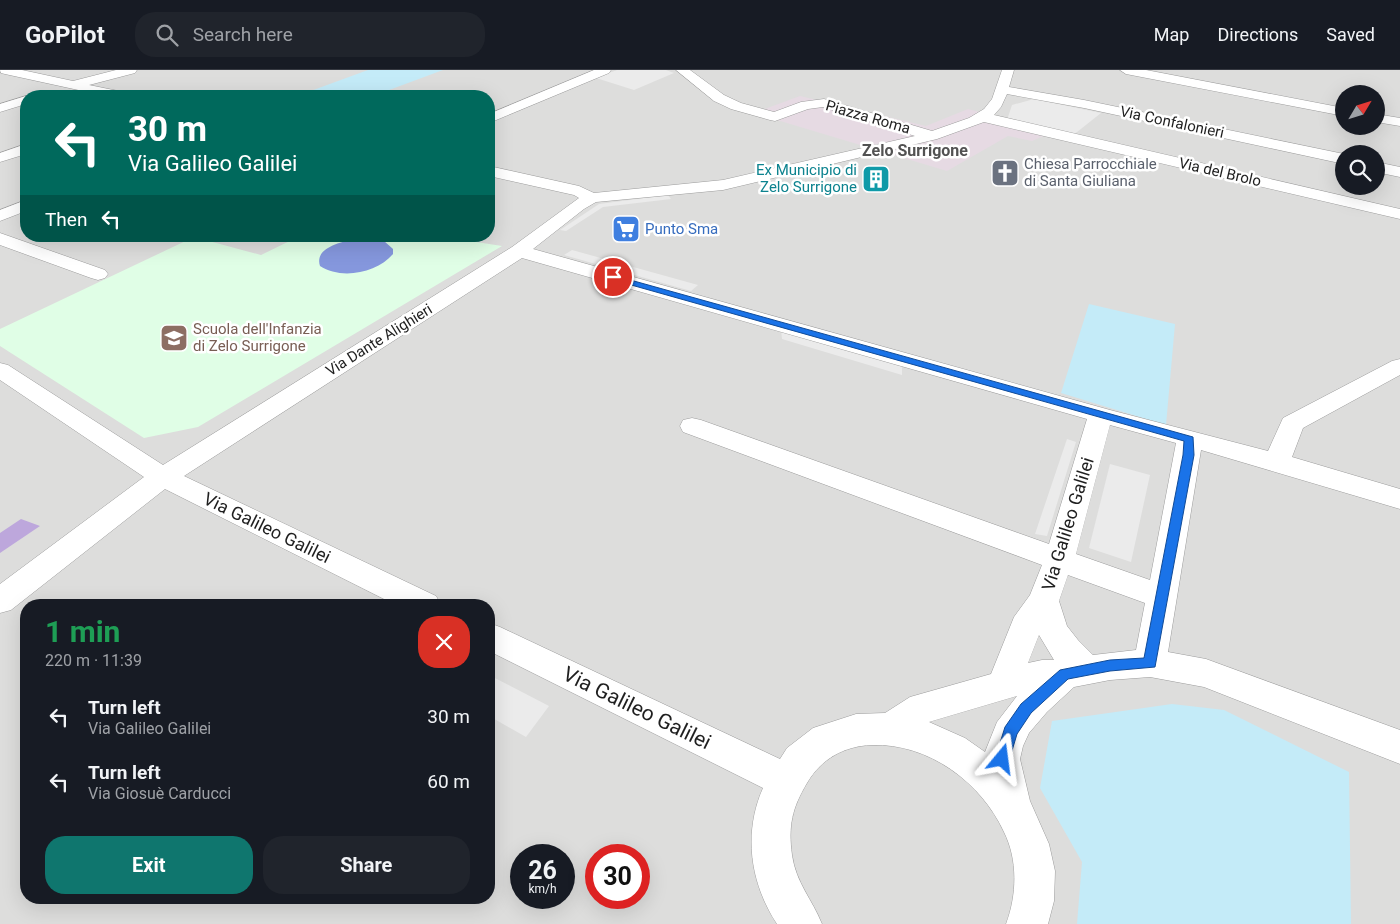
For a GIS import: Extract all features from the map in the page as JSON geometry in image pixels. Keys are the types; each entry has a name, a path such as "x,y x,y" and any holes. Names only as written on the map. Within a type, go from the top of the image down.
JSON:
{"street":[{"path":"5,70 93,90"},
{"path":"60,90 132,70"},
{"path":"495,116 605,70"},
{"name":"Piazza Roma","path":"682,70 719,98 736,106 775,117 806,105 824,103 932,136"},
{"path":"982,117 994,107 1008,70"},
{"path":"1126,70 1335,110"},
{"name":"Via Confalonieri","path":"1001,89 1141,116 1335,157"},
{"path":"0,108 20,102"},
{"name":"Piazza Roma","path":"592,198 617,194 695,189 723,185 932,136 982,117"},
{"name":"Via del Brolo","path":"982,117 1400,214"},
{"path":"1385,120 1400,122"},
{"path":"1,158 20,151"},
{"path":"1385,169 1400,172"},
{"path":"495,172 579,191 592,198"},
{"name":"Via Dante Alighieri","path":"0,601 163,477 520,251 578,205 592,198"},
{"path":"1,215 20,207"},
{"path":"0,239 98,274"},
{"path":"520,251 1400,498"},
{"path":"1277,462 1292,424 1400,366"},
{"name":"Via Galileo Galilei","path":"0,370 163,477 413,599"},
{"name":"Via Galileo Galilei","path":"1003,685 1030,617 1043,601 1059,560 1101,415"},
{"path":"692,426 1162,597"},
{"path":"1150,663 1188,455 1189,439"},
{"path":"1043,601 1053,631 1066,650 1076,672"},
{"name":"Via Galileo Galilei","path":"495,639 785,780"},
{"path":"891,728 922,708 1042,674 1150,663 1206,673 1400,746"},
{"path":"1012,807 1002,759 1010,732 1026,709 1076,672"},
{"path":"801,924 784,895 774,864 770,834 774,805 785,780 799,760 818,745 841,734 865,729 891,728 928,737 946,744 971,760 994,781 1012,807 1026,835 1034,866 1034,898 1027,924"}],"shaded area":[{"path":"0,70 1400,70 1400,924 0,924"},
{"path":"368,70 443,70 389,90 313,90"},
{"path":"617,70 666,70 674,73 634,90 596,78"},
{"path":"800,96 926,126 968,109 1055,131 1032,141 1008,136 947,171 754,113"},
{"path":"1034,99 1101,113 1072,136 1007,120 1012,105"},
{"path":"668,195 671,199 603,207 566,231 560,230 599,204"},
{"name":"Scuola dell'Infanzia di Zelo Surrigone","path":"183,242 213,242 261,255 288,242 476,242 502,246 198,427 144,438 0,346 0,329"},
{"path":"343,242 385,242 393,249 393,254 386,261 368,270 338,273 320,266 319,260 325,250"},
{"path":"572,250 698,285 691,291 564,255"},
{"path":"1089,304 1175,324 1166,425 1061,393"},
{"path":"781,330 902,365 902,375 782,339"},
{"path":"1067,439 1076,442 1047,536 1035,534"},
{"path":"1110,464 1150,475 1131,562 1089,548"},
{"path":"21,519 40,526 0,553 0,533"},
{"path":"495,678 549,706 526,737 495,719"},
{"path":"1172,704 1224,710 1349,772 1351,924 1077,924 1082,862 1040,788 1052,721"}],"place":[{"name":"Chiesa Parrocchiale di Santa Giuliana","path":"1005,173"},
{"name":"Ex Municipio di Zelo Surrigone","path":"876,179"},
{"name":"Punto Sma","path":"626,229"},
{"name":"Scuola dell'Infanzia di Zelo Surrigone","path":"174,338"}],"district":[{"name":"Zelo Surrigone","path":"915,150"}],"route":[{"path":"613,277 1189,439 1188,455 1150,663 1110,666 1065,674 1026,709 1010,732 1002,759"}]}
